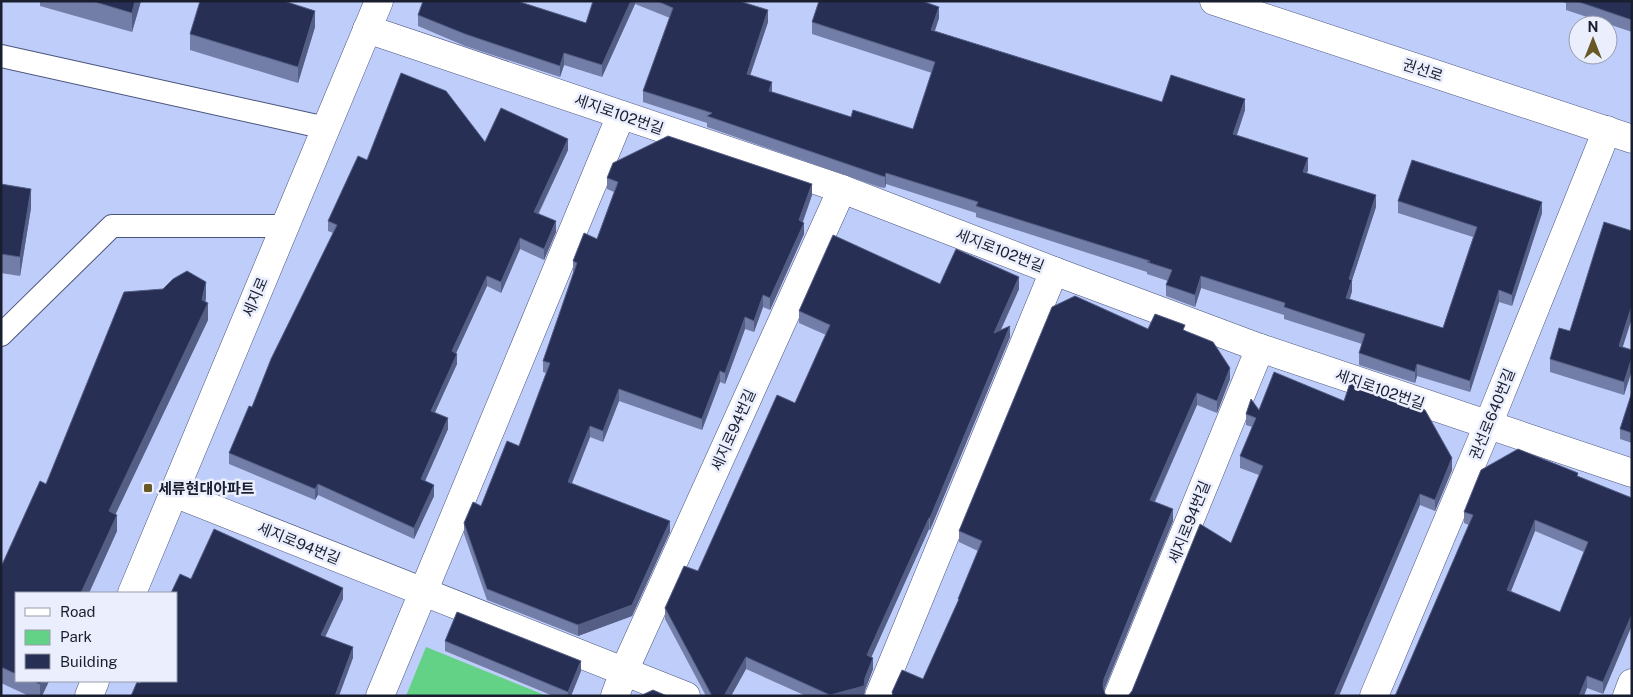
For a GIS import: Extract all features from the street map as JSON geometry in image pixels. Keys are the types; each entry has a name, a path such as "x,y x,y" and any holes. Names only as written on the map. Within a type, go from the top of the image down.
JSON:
{"street":[{"name":"세지로","path":"132,592 379,1"},
{"name":"권선로","path":"1214,1 1619,134"},
{"name":"세지로102번길","path":"367,29 842,189 1260,348 1632,473"},
{"path":"380,696 621,115"},
{"name":"권선로640번길","path":"1374,696 1488,425 1619,134"},
{"name":"세지로94번길","path":"624,671 842,189"},
{"path":"879,696 1054,271"},
{"name":"세지로94번길","path":"1118,696 1260,348"},
{"name":"세지로94번길","path":"174,493 686,696"},
{"path":"615,696 624,671"},
{"path":"89,696 95,682"},
{"path":"1627,696 1632,683"}],"lane":[{"path":"1,56 326,128"},
{"path":"1,335 112,226 285,226"}],"green space":[{"path":"426,647 547,696 406,696"}],"building":[{"path":"92,1 135,1 132,13"},
{"path":"200,1 284,1 315,11 298,67 190,34"},
{"path":"423,1 517,1 586,23 593,1 631,1 602,65 564,53 560,66 465,34 418,15"},
{"path":"657,1 739,1 768,10 747,74 772,82 769,91 851,117 853,110 913,129 935,62 812,22 819,1 922,1 939,7 931,30 1162,102 1171,75 1245,99 1233,134 1308,158 1303,172 1376,195 1349,279 1352,280 1346,298 1443,328 1477,227 1398,201 1412,160 1542,202 1512,295 1499,290 1470,381 1417,364 1415,372 1359,353 1365,334 1284,307 1285,303 1201,276 1195,295 1166,285 1172,270 1147,262 1150,261 976,206 978,202 886,173 885,177 879,175 707,116 712,113 643,91 673,8"},
{"path":"1576,1 1632,1 1632,20"},
{"path":"401,73 446,91 485,142 501,108 568,139 534,212 556,221 544,249 520,238 501,282 487,276 452,351 457,354 431,411 448,418 421,479 434,485 414,528 318,484 315,489 229,453 249,406 252,407 271,359 337,225 328,221 358,156 367,160"},
{"path":"668,136 812,184 799,220 804,223 770,298 763,295 754,321 745,317 725,373 720,371 702,419 619,389 603,431 590,426 568,482 670,521 632,605 578,625 487,589 464,523 473,502 481,506 507,441 519,446 550,363 543,361 577,263 573,261 584,233 597,239 618,182 607,178 613,163"},
{"path":"1,184 31,189 20,257 1,254"},
{"path":"1604,222 1632,231 1632,305 1619,346 1632,350 1632,357 1624,382 1550,359 1559,328 1570,331"},
{"path":"833,235 940,284 956,249 1019,277 994,333 1010,326 930,518 867,655 873,658 864,686 830,695 746,657 724,696 712,696 665,608 684,566 698,571 777,395 795,403 830,325 799,311"},
{"path":"187,271 206,282 202,300 208,303 109,511 117,515 81,592 15,592 15,674 1,667 1,567 40,481 46,484 124,292 163,289 173,279"},
{"path":"1075,296 1148,329 1155,314 1185,325 1183,330 1213,342 1230,368 1217,401 1197,393 1150,500 1173,509 1104,679 1103,686 1105,694 1108,696 893,696 892,692 902,670 923,679 959,599 982,541 959,531 1052,307"},
{"path":"1274,372 1344,401 1350,383 1425,410 1452,458 1435,500 1420,494 1334,696 1128,696 1132,691 1200,524 1231,543 1263,466 1240,456 1256,418 1246,414 1251,399 1259,410"},
{"path":"1632,392 1632,433 1620,429"},
{"path":"1518,449 1578,473 1577,476 1632,498 1632,614 1603,682 1587,676 1579,696 1395,696 1473,515 1464,512 1481,470","holes":["1535,520 1588,542 1560,612 1507,590"]},
{"path":"214,529 343,588 321,635 353,647 335,696 131,696 137,682 178,682 178,592 171,592 180,574 191,579"},
{"path":"457,612 581,661 568,692 445,641"},
{"path":"653,690 667,696 640,696"}],"place":[{"name":"세류현대아파트","path":"148,488"}]}
